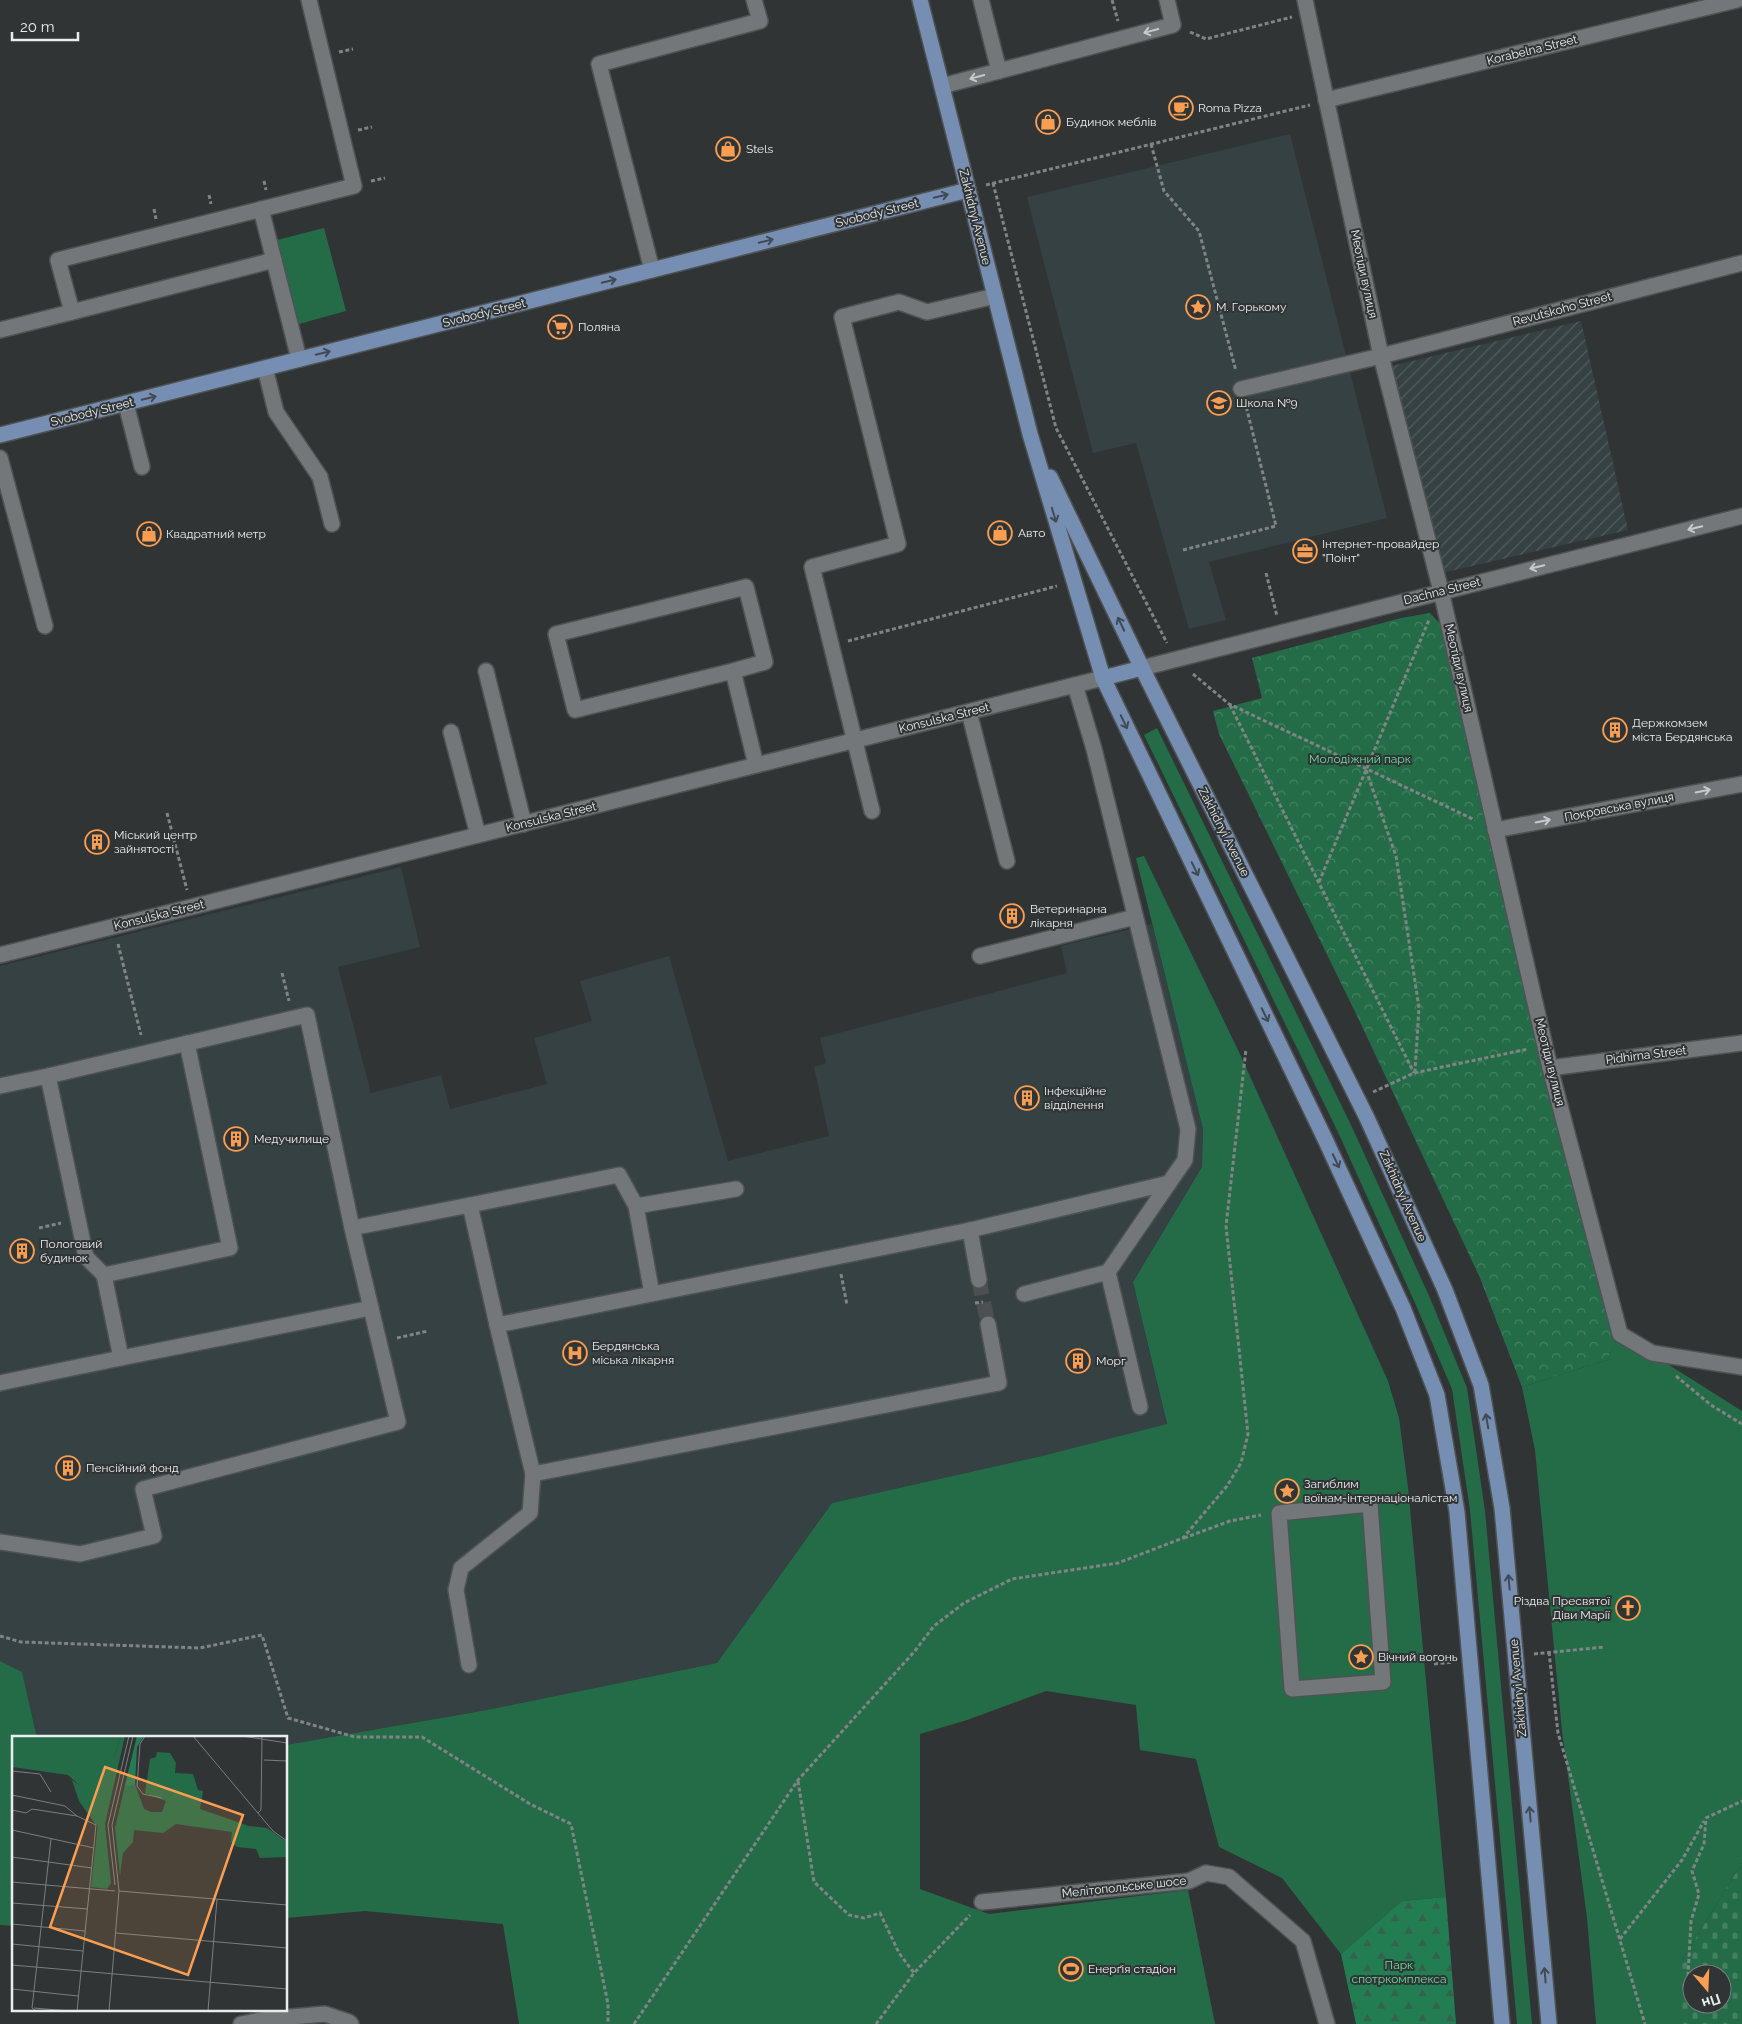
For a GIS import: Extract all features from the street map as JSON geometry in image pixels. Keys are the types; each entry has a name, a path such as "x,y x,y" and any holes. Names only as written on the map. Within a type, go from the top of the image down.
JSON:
{"main road":[{"name":"Zakhidnyi Avenue","path":"920,0 1030,434 1103,678 1325,1139 1403,1308 1437,1395 1457,1512 1502,2024"},
{"name":"Svobody Street","path":"0,436 968,190"},
{"name":"Zakhidnyi Avenue","path":"1030,434 1142,668 1358,1099 1445,1290 1480,1385 1502,1508 1549,2024"},
{"path":"1103,678 1142,668"}],"street":[{"path":"72,312 58,260 354,186 309,0"},
{"path":"652,270 599,64 760,21 754,0"},
{"path":"981,0 999,71"},
{"path":"942,86 1173,25 1167,0"},
{"name":"Korabelna Street","path":"1326,100 1737,0"},
{"name":"Меотіди вулиця","path":"1306,6 1381,356 1441,591 1550,1068 1620,1334 1652,1353"},
{"path":"261,209 299,359"},
{"path":"0,330 274,260"},
{"name":"Revutskoho Street","path":"1241,389 1381,356 1742,262"},
{"path":"872,811 812,567 898,544 842,317 899,302 927,312 995,296"},
{"path":"265,368 276,412 320,477 332,524"},
{"path":"126,404 142,467"},
{"path":"0,458 45,626"},
{"name":"Dachna Street","path":"1142,668 1742,516"},
{"path":"746,587 765,662 732,670 575,710 556,634 746,587"},
{"path":"732,670 756,766"},
{"path":"486,671 524,824"},
{"name":"Konsulska Street","path":"0,955 1103,678"},
{"path":"1024,1294 1108,1272 1185,1160 1188,1130 1094,749 1075,685"},
{"path":"969,712 1007,861"},
{"path":"451,732 478,835"},
{"name":"Покровська вулиця","path":"1496,830 1741,787"},
{"path":"980,956 1135,917"},
{"path":"0,1086 307,1015 352,1228 398,1422 143,1489 154,1536 80,1554 0,1542"},
{"path":"104,1275 230,1248 187,1043"},
{"name":"Pidhirna Street","path":"1550,1068 1742,1043"},
{"path":"48,1076 86,1257 104,1275 121,1358"},
{"path":"352,1228 619,1175 636,1206 652,1294"},
{"path":"497,1325 838,1258 970,1230 1169,1183"},
{"path":"636,1206 736,1189"},
{"path":"469,1665 456,1590 461,1568 530,1513 533,1474 470,1205"},
{"path":"970,1230 979,1280"},
{"path":"1108,1272 1140,1407"},
{"path":"0,1383 371,1308"},
{"path":"533,1474 999,1383 988,1324"},
{"path":"1652,1353 1742,1367"},
{"path":"1370,1504 1383,1682 1292,1689 1279,1513 1370,1504"},
{"name":"Мелітопольське шосе","path":"982,1902 1189,1881 1206,1873 1229,1877 1303,1942 1327,2024"},
{"path":"242,2024 267,2019 325,2014 351,2024"}],"path":[{"path":"1173,25 1206,39 1306,6"},
{"path":"968,190 1326,100"},
{"path":"1151,144 1164,191 1199,231 1276,526 1183,550"},
{"path":"993,184 1056,428 1175,660 1229,704 1496,830"},
{"path":"1266,573 1281,632"},
{"path":"831,646 1074,582"},
{"path":"1319,883 1441,591"},
{"path":"1229,704 1414,1073"},
{"path":"1366,769 1396,856 1420,1008 1414,1073"},
{"path":"167,813 191,907"},
{"path":"114,927 146,1052"},
{"path":"282,973 293,1018"},
{"path":"1358,1099 1414,1073 1545,1045"},
{"path":"1183,1538 1228,1486 1241,1463 1248,1434 1226,1226 1246,1049"},
{"path":"838,1258 847,1305"},
{"path":"975,1303 983,1302"},
{"path":"379,1343 428,1331"},
{"path":"1652,1353 1669,1371 1711,1406 1742,1424"},
{"path":"634,2024 798,1780 914,1652 934,1626 964,1603 1012,1579 1118,1563 1230,1521 1263,1514 1279,1513"},
{"path":"0,1636 21,1642 200,1648 262,1635 288,1718 355,1737 422,1736 530,1804 571,1824 608,2004 608,2024"},
{"path":"1550,1652 1558,1733 1645,2024"},
{"path":"798,1780 814,1882 848,1915 864,1918 880,1913 899,1954 914,1973"},
{"path":"1620,1938 1682,1860 1706,1818 1742,1801"},
{"path":"1689,1964 1691,1921 1699,1894 1692,1871 1704,1844 1706,1818"},
{"path":"876,2024 914,1973 982,1902"}],"shaded area":[{"name":"Школа №9","path":"1290,134 1387,518 1209,562 1226,620 1189,629 1136,443 1093,453 1027,197"},
{"path":"1581,321 1628,530 1438,574 1387,367"},
{"name":"Бердянська міська лікарня","path":"401,867 420,947 338,967 371,1093 441,1075 450,1109 547,1084 534,1038 592,1021 580,981 669,956 728,1161 829,1136 814,1067 826,1063 820,1038 1067,973 1061,946 1152,924 1203,1129 1202,1167 1133,1282 1167,1425 1042,1456 832,1503 717,1663 487,1710 288,1745 288,1736 37,1736 22,1672 0,1661 0,966"}],"green space":[{"path":"324,228 346,311 299,324 277,240"},
{"name":"Молодіжний парк","path":"1430,613 1447,631 1620,1334 1607,1360 1522,1387 1480,1278 1360,1022 1219,734 1213,711 1262,698 1252,658 1401,618"},
{"path":"1157,728 1351,1125 1430,1298 1467,1388 1485,1511 1532,2024 1517,2024 1470,1510 1452,1389 1337,1130 1144,735"},
{"path":"1144,856 1239,1052 1388,1381 1399,1418 1408,1487 1446,1897 1402,1901 1341,1954 1282,1878 1219,1847 1196,1759 1140,1750 1136,1705 1046,1691 967,1720 920,1734 920,1889 989,1914 1188,1890 1215,2024 519,2024 503,1924 365,1911 288,1918 288,1745 487,1710 717,1663 832,1503 1042,1456 1167,1424 1133,1282 1202,1167 1203,1129 1136,858"},
{"path":"1620,1334 1742,1411 1742,1863 1682,1960 1682,2024 1596,2024 1587,1918 1562,1731 1535,1450 1522,1387 1607,1360"},
{"path":"0,1661 22,1672 37,1736 12,1736 12,1926 0,1925"},
{"path":"1742,1863 1742,2024 1682,2024 1682,2014 1732,2014 1732,1964 1682,1964 1682,1960"},
{"name":"Парк спотркомплекса","path":"1446,1897 1456,2024 1356,2024 1341,1954 1402,1901"}],"tunnel":[{"path":"979,1280 988,1324"}],"place":[{"name":"Roma Pizza","path":"1181,108"},
{"name":"Будинок меблів","path":"1048,122"},
{"name":"Stels","path":"728,149"},
{"name":"М. Горькому","path":"1198,307"},
{"name":"Поляна","path":"560,327"},
{"name":"Школа №9","path":"1219,403"},
{"name":"Авто","path":"1000,533"},
{"name":"Квадратний метр","path":"149,534"},
{"name":"Інтернет-провайдер \"Поінт\"","path":"1305,551"},
{"name":"Держкомзем міста Бердянська","path":"1615,730"},
{"name":"Міський центр зайнятості","path":"97,842"},
{"name":"Ветеринарна лікарня","path":"1012,916"},
{"name":"Інфекційне відділення","path":"1027,1098"},
{"name":"Медучилище","path":"236,1139"},
{"name":"Пологовий будинок","path":"22,1251"},
{"name":"Бердянська міська лікарня","path":"575,1353"},
{"name":"Морг","path":"1078,1361"},
{"name":"Пенсійний фонд","path":"68,1468"},
{"name":"Загиблим воїнам-інтернаціоналістам","path":"1287,1491"},
{"name":"Різдва Пресвятої Діви Марії","path":"1628,1608"},
{"name":"Вічний вогонь","path":"1361,1657"},
{"name":"Енерґія стадіон","path":"1071,1969"}]}
